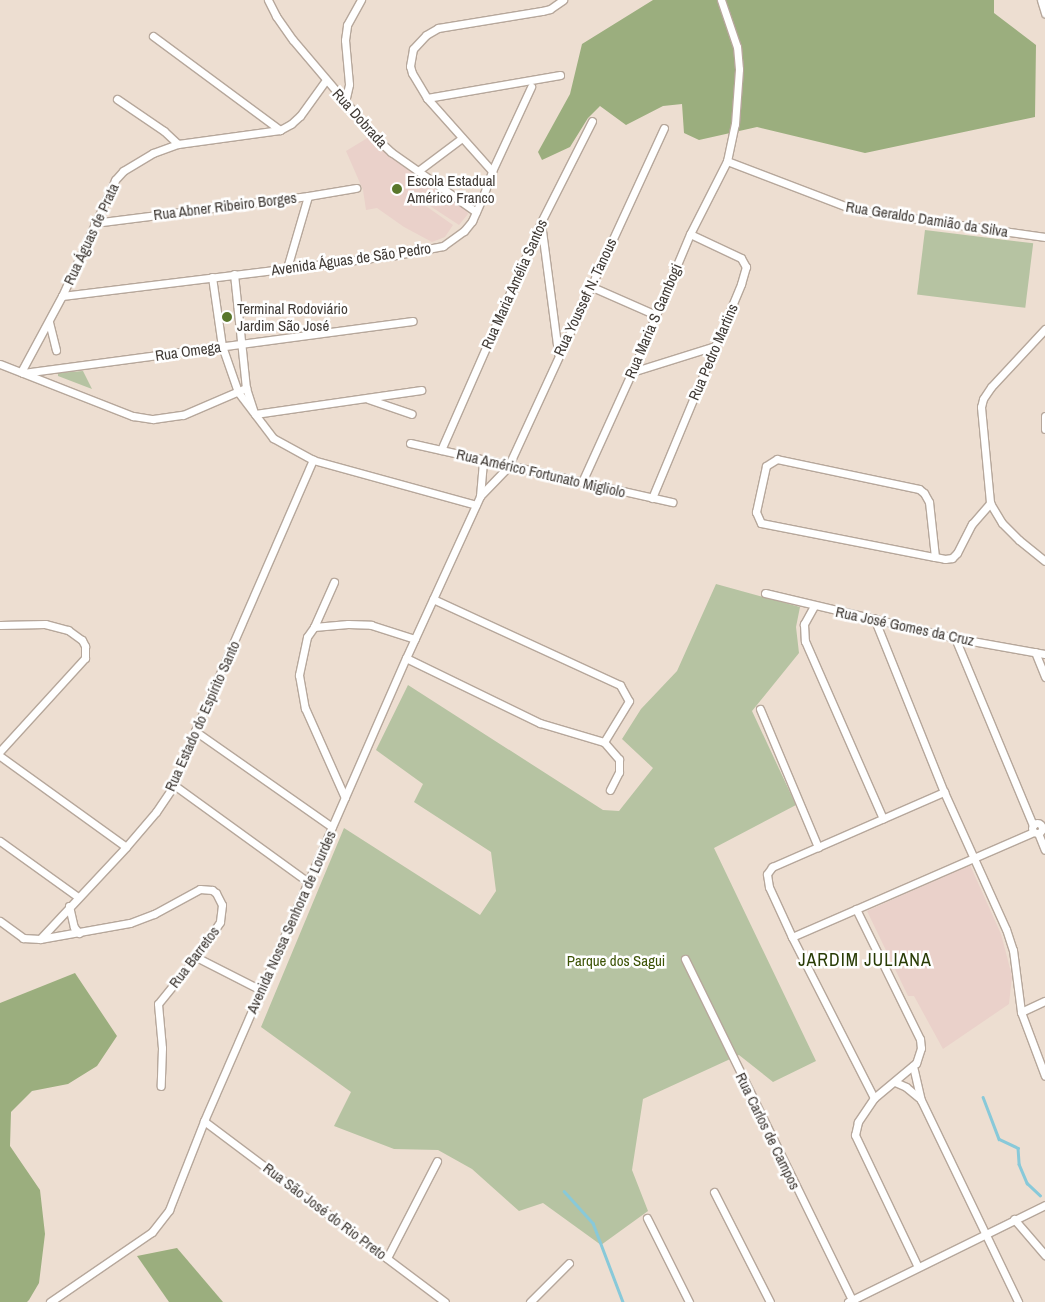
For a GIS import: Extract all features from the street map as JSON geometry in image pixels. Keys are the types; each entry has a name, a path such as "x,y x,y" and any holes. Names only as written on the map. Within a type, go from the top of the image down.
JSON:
{"street":[{"name":"Rua Dobrada","path":"268,0 276,16 293,40 376,138 418,171 476,212"},
{"path":"345,102 349,84 345,40 347,26 361,0"},
{"path":"492,171 426,98 410,66 413,49 426,35 438,28 550,9 563,0"},
{"name":"Rua Maria S Gambogi","path":"582,482 632,372 690,234 727,161 735,124 739,69 737,47 721,0"},
{"path":"1040,0 1045,13"},
{"path":"153,36 280,130"},
{"path":"426,98 560,75"},
{"name":"Rua Águas de Prata","path":"22,372 62,296 115,180 123,171 142,158 178,144 280,130 292,124 300,116 326,80"},
{"name":"Avenida Águas de São Pedro","path":"62,296 432,250 443,246 464,231 476,212 492,171 531,87"},
{"path":"117,99 164,131 178,144"},
{"name":"Rua Maria Amélia Santos","path":"441,450 541,222 582,137 592,121"},
{"name":"Rua Youssef N. Tanous","path":"480,496 508,467 537,407 558,354 664,128"},
{"path":"418,171 462,138"},
{"name":"Rua Geraldo Damião da Silva","path":"727,161 855,210 1045,237"},
{"name":"Rua Abner Ribeiro Borges","path":"94,223 308,196 356,188"},
{"path":"286,268 308,196"},
{"path":"541,222 558,354"},
{"name":"Rua Pedro Martins","path":"652,498 746,268 741,258 690,234"},
{"path":"234,274 246,388 254,413"},
{"path":"212,277 222,346 238,392 248,408 273,438 313,460 476,505"},
{"path":"590,286 656,314"},
{"name":"Rua Omega","path":"22,372 413,320"},
{"path":"49,322 56,350"},
{"path":"1045,329 990,387 982,399 981,407 990,503 1002,523 1045,561"},
{"path":"632,372 715,346"},
{"path":"0,364 133,416 153,419 183,415 246,388"},
{"path":"254,413 421,390"},
{"path":"365,398 412,414"},
{"path":"1045,416 1045,429"},
{"name":"Rua Américo Fortunato Migliolo","path":"410,443 508,467 672,502"},
{"path":"935,557 929,502 924,493 919,489 777,459 766,466 756,512 761,522 935,557 948,559 955,555 972,524 990,503"},
{"name":"Rua Estado do Espírito Santo","path":"40,939 126,847 156,812 174,785 195,731 313,460"},
{"path":"480,496 483,460"},
{"name":"Avenida Nossa Senhora de Lourdes","path":"50,1302 152,1232 169,1210 204,1121 308,882 406,658 480,496"},
{"path":"334,582 314,627 307,637 300,664 301,693 305,708 345,798"},
{"name":"Rua José Gomes da Cruz","path":"765,593 955,638 1045,654"},
{"path":"434,598 611,680 626,692 629,701 604,742"},
{"path":"814,606 804,624 805,641 883,819"},
{"path":"874,618 944,792 975,857 1012,947 1021,1012 1045,1076"},
{"path":"0,625 45,624 68,630 82,640 85,646 85,658 0,751"},
{"path":"314,627 348,624 371,625 415,639"},
{"path":"955,638 1038,828 1045,850"},
{"path":"1035,652 1045,677"},
{"path":"406,658 540,723 604,742 616,753 620,764 610,790"},
{"path":"760,709 818,847"},
{"path":"195,731 332,827"},
{"path":"0,756 126,847"},
{"path":"174,785 308,882"},
{"path":"874,1098 792,936 769,887 767,874 772,868 944,792"},
{"path":"792,936 1038,828"},
{"path":"0,841 78,897"},
{"name":"Rua Barretos","path":"40,939 130,923 154,914 200,889 212,890 222,905 222,916 196,957 158,1004 162,1048 161,1086"},
{"path":"69,906 74,926 79,933"},
{"path":"856,909 918,1031 921,1048 912,1066 874,1098 858,1122 855,1134 918,1268"},
{"path":"0,921 23,938 40,939"},
{"path":"196,957 261,990"},
{"name":"Rua Carlos de Campos","path":"685,959 851,1301"},
{"path":"1021,1012 1045,1001"},
{"path":"912,1066 921,1100 1018,1302"},
{"path":"895,1082 908,1088 921,1100"},
{"name":"Rua São José do Rio Preto","path":"204,1121 445,1302"},
{"path":"387,1258 437,1161"},
{"path":"714,1192 770,1302"},
{"path":"851,1301 1045,1205"},
{"path":"648,1218 689,1302"},
{"path":"1014,1219 1045,1255"},
{"path":"530,1302 569,1263"}],"shaded area":[{"name":"Escola Estadual Américo Franco","path":"369,137 433,187 427,196 434,188 466,209 468,214 459,225 424,202 423,204 453,225 445,237 432,242 404,227 377,208 366,210 363,190 346,151"},
{"path":"970,865 1001,934 1012,976 1009,1004 943,1049 914,996 908,996 867,911"}],"green space":[{"path":"653,0 994,0 994,13 1036,45 1035,117 865,153 757,127 699,140 684,133 682,104 663,106 626,125 600,106 588,118 570,147 542,160 538,152 570,94 582,44"},
{"path":"925,230 1033,243 1025,308 917,295"},
{"path":"83,371 92,389 58,376 58,373"},
{"name":"Parque dos Sagui","path":"716,584 800,607 796,627 799,653 752,711 796,805 714,848 816,1061 773,1082 739,1055 643,1099 632,1170 648,1211 601,1245 543,1203 519,1211 472,1169 438,1150 394,1149 334,1126 351,1092 261,1027 344,828 480,915 496,891 491,852 414,802 423,784 376,750 408,685 603,810 619,811 653,768 622,739 641,709 677,671"},
{"path":"75,973 117,1036 97,1066 68,1084 32,1091 11,1112 10,1146 40,1190 45,1234 39,1283 29,1300 27,1302 0,1302 0,1003"},
{"path":"177,1248 223,1302 169,1302 137,1256"}],"waterway":[{"path":"983,1097 999,1139 1018,1148 1019,1164 1027,1183 1040,1195"},
{"path":"564,1191 593,1223 623,1302"}],"place":[{"name":"Escola Estadual Américo Franco","path":"397,189"},
{"name":"Terminal Rodoviário Jardim São José","path":"227,317"}],"district":[{"name":"JARDIM JULIANA","path":"865,960"}]}
